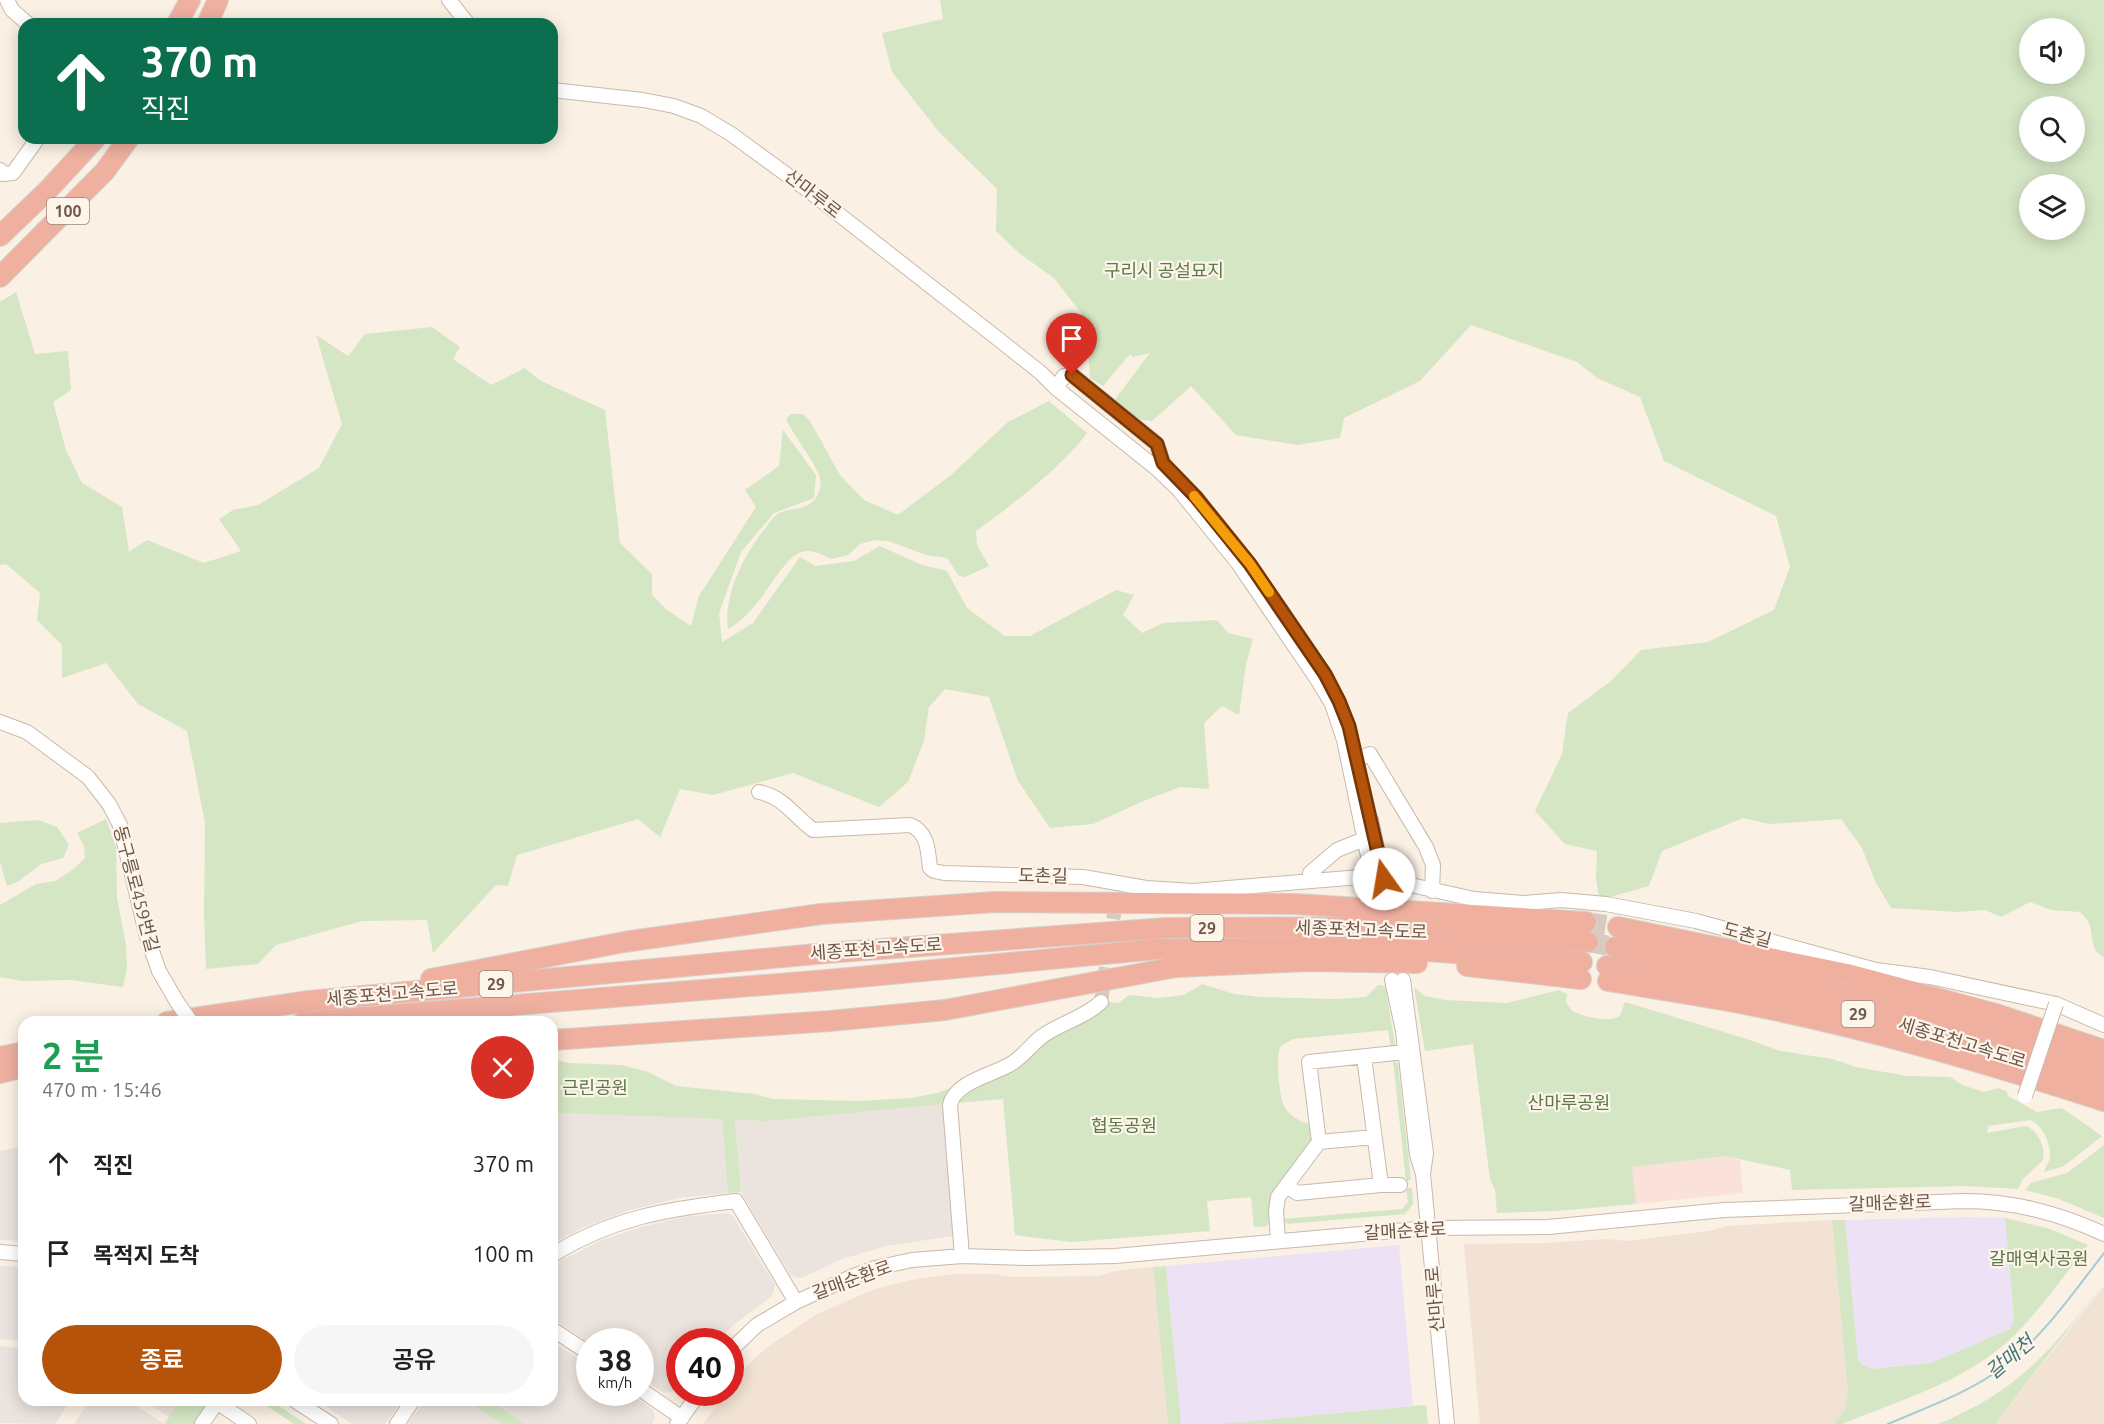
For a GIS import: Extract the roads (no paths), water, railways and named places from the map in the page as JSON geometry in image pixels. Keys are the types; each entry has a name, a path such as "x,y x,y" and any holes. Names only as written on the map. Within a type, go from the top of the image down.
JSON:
{"highway":[{"path":"180,18 190,0"},
{"path":"210,18 218,0"},
{"name":"100","path":"0,236 47,191 90,144"},
{"name":"100","path":"0,277 105,171 125,144"},
{"path":"311,1016 624,942 821,914 994,902 1294,904 1586,922"},
{"name":"세종포천고속도로","path":"311,1016 827,952 1166,928 1367,927 1588,942"},
{"path":"1618,927 1847,974 1996,1014 2104,1050"},
{"name":"세종포천고속도로","path":"311,1016 827,980 1158,949 1367,947 1582,970 1368,961 1310,961 1176,967 945,1010 830,1021 558,1040"},
{"name":"세종포천고속도로","path":"1615,947 1749,972 1987,1028 2104,1067"},
{"name":"세종포천고속도로","path":"2104,1085 1897,1022 1721,986 1607,974 1908,1042 2104,1101"},
{"path":"0,1057 18,1053"},
{"path":"0,1073 18,1068"}],"street":[{"path":"449,0 463,18"},
{"path":"6,9 19,18"},
{"name":"산마루로","path":"558,91 643,100 674,106 700,116 731,134 809,191 1041,373 1163,463 1196,497 1250,564 1325,674 1339,701 1349,726 1353,762 1382,899"},
{"path":"0,170 3,174 13,173 34,144"},
{"name":"산마루로","path":"1058,385 1179,490 1238,562 1332,704 1353,762"},
{"name":"동구릉로459번길","path":"0,722 27,732 88,777 109,804 120,825 147,937 159,971 187,1016"},
{"path":"1353,762 1370,754 1421,837 1433,865 1432,891"},
{"name":"도촌길","path":"759,792 772,795 784,803 813,830 910,825 917,828 924,835 930,868 934,871 955,874 1083,877 1117,888 1193,891 1378,877 1474,899 1523,903 1561,900 1606,904 1695,921 1876,970 1930,976 2056,1004 2104,1025"},
{"path":"1309,881 1310,873 1337,850 1370,837"},
{"name":"산마루로","path":"1423,1174 1426,1153 1398,980 1417,1155 1423,1174 1447,1424"},
{"path":"962,1256 951,1098 962,1088 1010,1064 1040,1038 1057,1027 1092,1011 1101,1002"},
{"path":"2025,1096 2056,1004"},
{"path":"1278,1240 1276,1203 1319,1142 1309,1062 1405,1052"},
{"path":"1364,1057 1381,1185"},
{"path":"1319,1142 1374,1137"},
{"path":"1287,1186 1297,1193 1400,1185"},
{"path":"558,1253 597,1231 638,1217 668,1210 736,1201 796,1302"},
{"name":"갈매순환로","path":"744,1338 757,1325 796,1302 875,1268 912,1260 962,1256 1027,1258 1115,1256 1428,1228 1548,1227 1724,1210 1972,1201 2016,1204 2059,1215 2102,1233"},
{"path":"0,1252 18,1254"},
{"path":"558,1333 576,1345"},
{"path":"654,1400 679,1421 690,1406"},
{"path":"202,1424 214,1406"},
{"path":"223,1406 249,1424"},
{"path":"303,1406 331,1424"},
{"path":"397,1424 409,1406"}],"waterway":[{"name":"갈매천","path":"1888,1424 1962,1392 2003,1367 2045,1328 2104,1253"}],"tunnel":[{"path":"1101,1002 1117,894"},
{"path":"1586,922 1618,927"},
{"path":"1588,942 1615,947"}],"park label":[{"name":"구리시 공설묘지","path":"1164,271"},
{"name":"근린공원","path":"595,1088"},
{"name":"산마루공원","path":"1569,1103"},
{"name":"협동공원","path":"1124,1126"},
{"name":"갈매역사공원","path":"2039,1259"}]}
